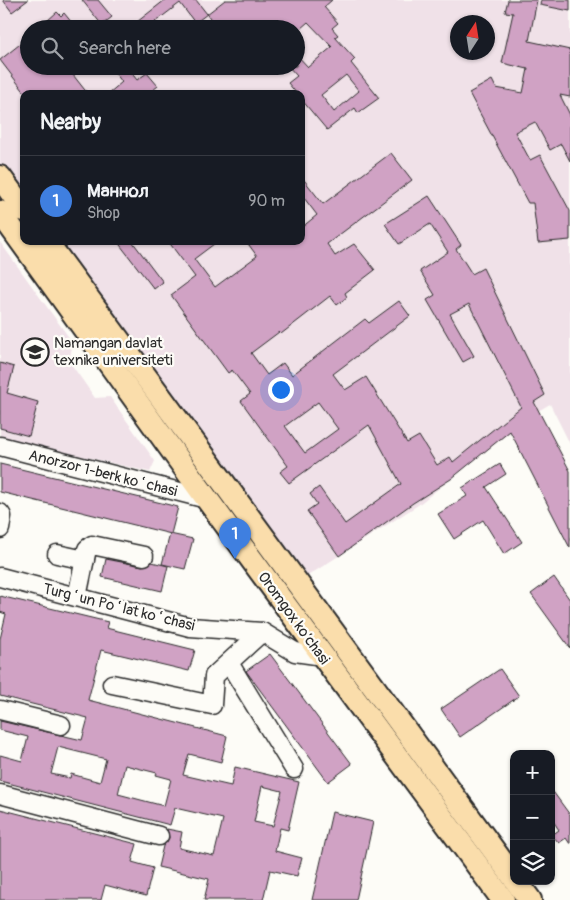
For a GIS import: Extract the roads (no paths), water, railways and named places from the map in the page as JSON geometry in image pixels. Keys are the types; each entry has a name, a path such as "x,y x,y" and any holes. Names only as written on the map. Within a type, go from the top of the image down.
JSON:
{"main road":[{"path":"0,177 20,204"},
{"name":"Oromgox ko‘chasi","path":"0,212 20,240"},
{"name":"Oromgox ko‘chasi","path":"24,245 231,532 504,900"},
{"name":"Oromgox ko‘chasi","path":"49,245 510,873"},
{"name":"Oromgox ko‘chasi","path":"519,885 530,900"}],"street":[{"name":"Anorzor 1-berk koʻchasi","path":"0,446 207,499"},
{"path":"0,513 2,516 0,529"},
{"path":"231,532 250,519"},
{"path":"77,597 87,549 92,545 144,556"},
{"path":"57,554 85,560"},
{"name":"Turgʻun Poʻlat koʻchasi","path":"0,577 190,627 262,632 295,652 323,656"},
{"path":"112,684 212,705 214,676 262,632"},
{"path":"229,663 294,769"},
{"path":"0,710 61,725"},
{"path":"0,794 159,836"}],"place":[{"name":"Namangan davlat texnika universiteti","path":"35,352"},
{"name":"Маннол","path":"235,559"}]}
